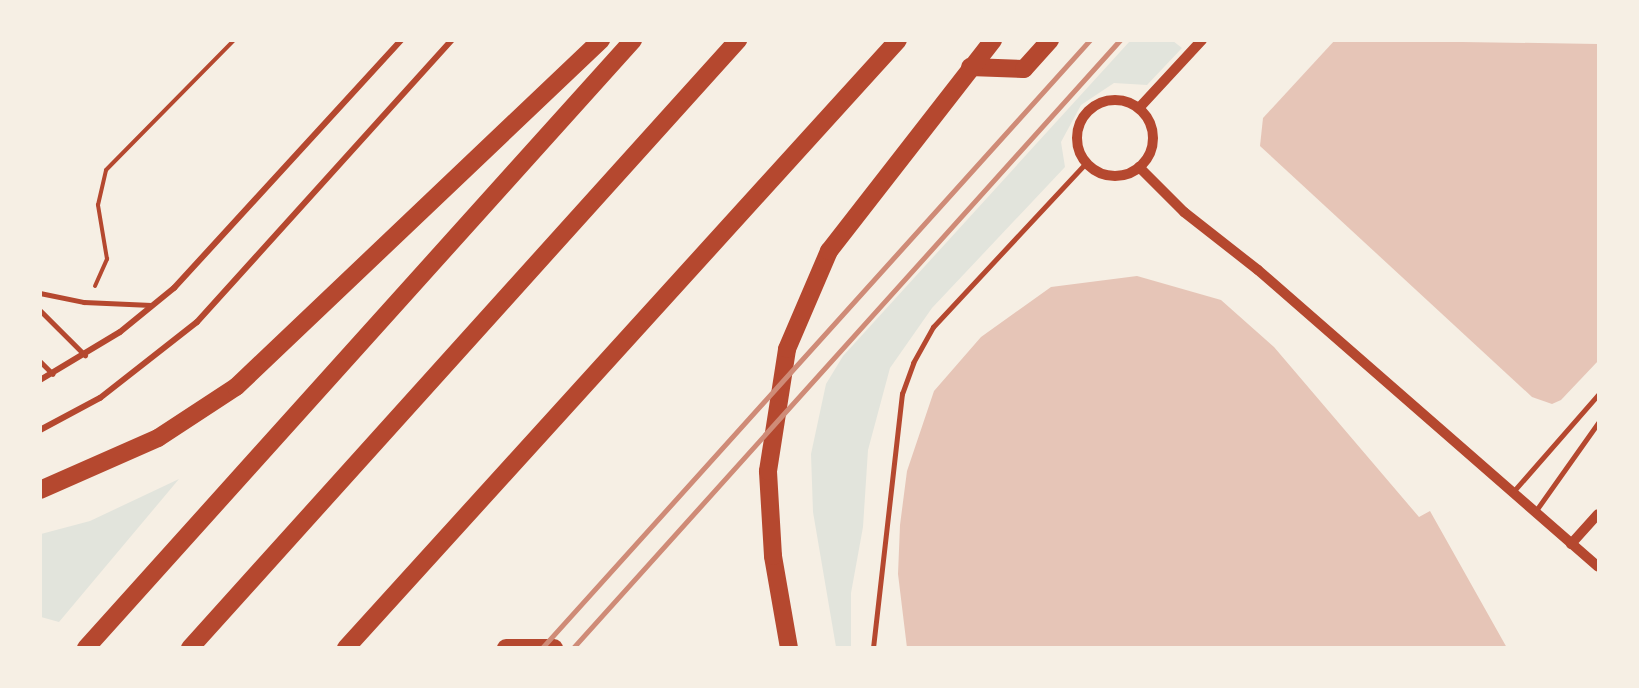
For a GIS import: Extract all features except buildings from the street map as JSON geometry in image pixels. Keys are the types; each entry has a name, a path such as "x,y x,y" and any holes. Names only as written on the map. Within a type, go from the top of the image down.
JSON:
{"highway":[{"path":"40,490 159,438 236,387 601,40"},
{"path":"86,648 633,40"},
{"path":"190,648 738,40"},
{"path":"346,648 898,40"},
{"path":"789,648 773,556 768,471 787,349 829,251 993,40"},
{"path":"970,67 1024,69 1050,40"},
{"path":"506,648 554,648"}],"street":[{"path":"40,380 85,355 154,305 400,40"},
{"path":"40,430 100,398 197,322 452,40"},
{"path":"1139,108 1202,40"},
{"path":"1115,99 1139,108 1153,138 1139,168 1112,176 1086,163 1077,128 1091,107 1115,99"},
{"path":"1139,168 1510,494 1571,544 1596,561"},
{"path":"1571,544 1599,514"}],"lane":[{"path":"873,648 902,394 913,363 933,327 1086,163"},
{"path":"40,293 84,302 154,305"},
{"path":"40,310 85,355"},
{"path":"40,361 52,374"},
{"path":"1510,494 1599,395"},
{"path":"1534,514 1599,423"}],"path":[{"path":"84,302 107,259 98,205 106,170 234,40"}],"shaded area":[{"path":"1130,41 1173,41 1182,48 1147,85 1114,83 1081,105 1061,142 1065,167 932,308 890,368 868,450 863,527 851,593 851,647 836,647 813,512 811,454 826,384 843,356"},
{"path":"179,479 59,622 41,617 41,534 90,521"}],"railway":[{"path":"542,648 1090,40"},
{"path":"573,648 1120,40"}]}
